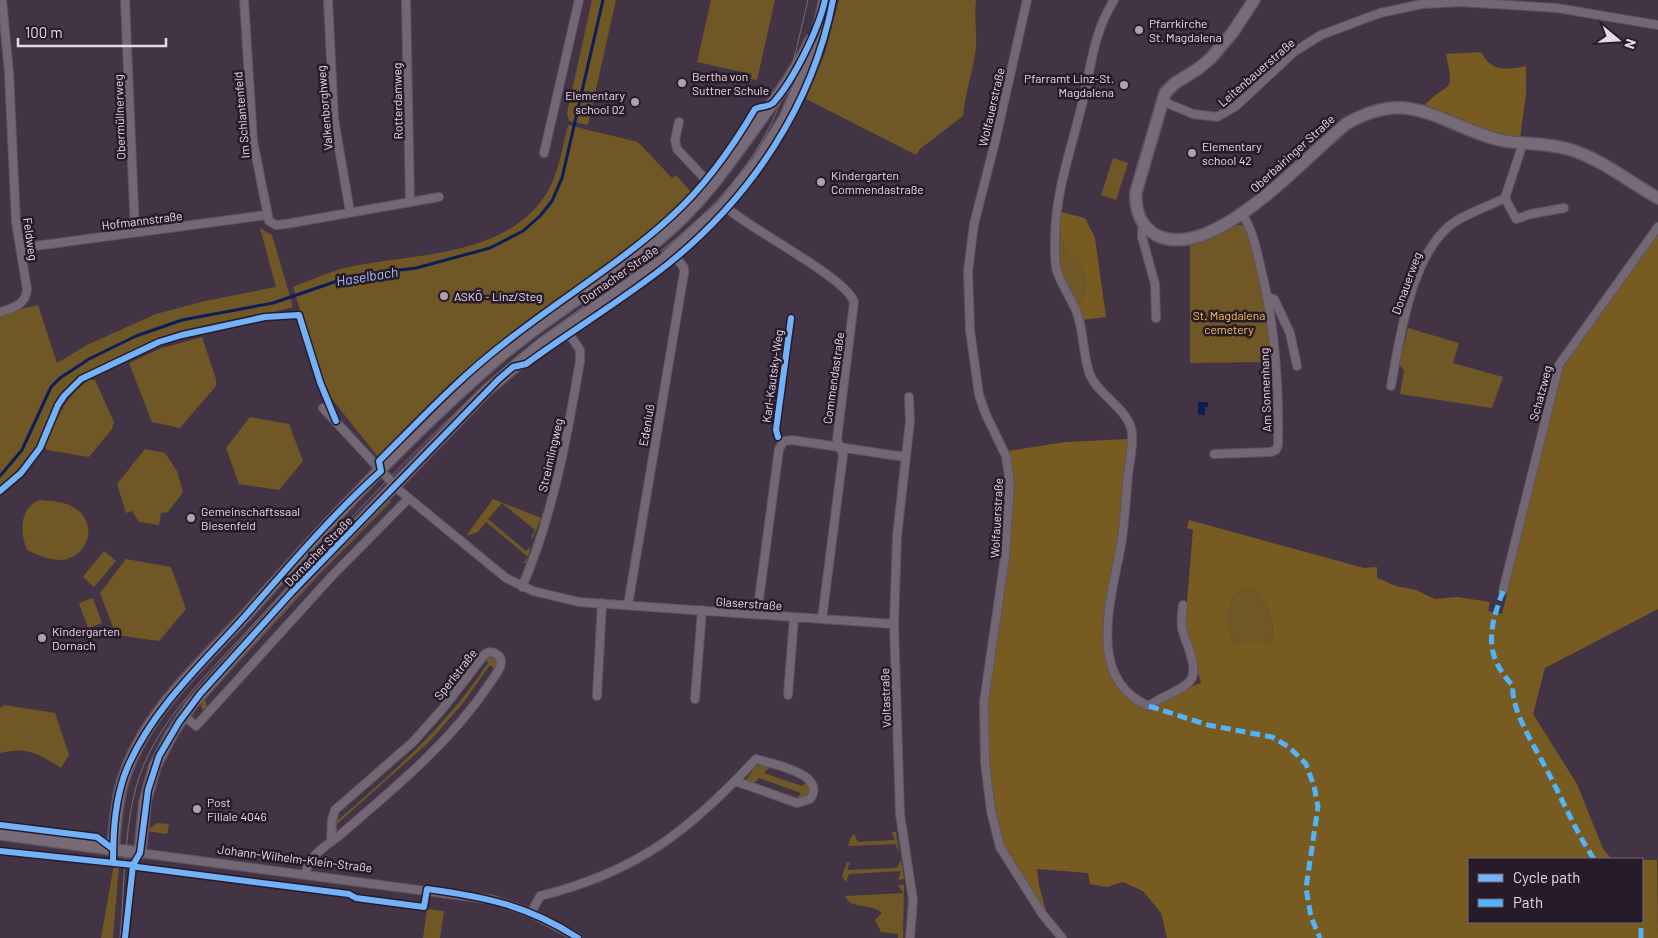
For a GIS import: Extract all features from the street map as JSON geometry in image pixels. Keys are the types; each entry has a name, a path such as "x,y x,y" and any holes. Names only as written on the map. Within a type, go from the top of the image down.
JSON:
{"street":[{"name":"Feldweg","path":"0,312 13,308 24,301 27,289 16,222 9,73 2,0"},
{"name":"Obermüllnerweg","path":"125,0 135,232"},
{"name":"Im Schlantenfeld","path":"244,0 254,143 266,215 273,224 286,224 350,212"},
{"name":"Valkenborghweg","path":"328,0 334,119 350,212"},
{"name":"Rotterdamweg","path":"406,0 410,202"},
{"path":"544,153 579,0"},
{"name":"Wolfauerstraße","path":"1027,0 995,142 974,224 969,264 970,330 979,395 986,415 1006,456 1010,483 1005,557 984,702 985,762 991,810 1000,847 1043,915 1062,938"},
{"path":"1114,0 1103,20 1090,56 1082,105 1066,160 1057,205 1055,262 1062,282 1078,315 1091,376 1103,394 1123,415 1132,433 1124,523 1109,598 1107,633 1116,676 1127,692 1149,706 1158,698 1185,685 1192,676 1193,665 1182,626 1183,605"},
{"path":"1156,318 1155,284 1142,237 1142,230 1146,227 1137,211 1136,192 1162,101 1176,83 1198,69 1223,46 1254,0"},
{"name":"Leitenbauerstraße","path":"1162,101 1193,114 1218,117 1236,106 1294,52 1321,35 1380,13 1422,4 1460,2 1557,8 1658,25"},
{"name":"Dornacher Straße","path":"113,849 121,785 129,764 153,722 184,683 290,566 380,471 494,362 658,240 682,219 712,186 784,85 805,52 824,4"},
{"name":"Dornacher Straße","path":"140,852 145,802 151,777 164,746 184,715 292,592 492,385 524,357 672,252 723,205 771,141 797,93 818,38 824,4"},
{"path":"0,74 9,73"},
{"path":"784,85 797,93"},
{"name":"Oberbairinger Straße","path":"1146,227 1160,237 1181,240 1209,231 1242,214 1257,203 1346,124 1386,108 1414,108 1435,114 1486,136 1523,143 1556,146 1579,153 1658,198"},
{"path":"679,122 675,140 677,149 712,186"},
{"path":"1523,143 1505,198 1516,220 1530,214 1564,208"},
{"path":"350,212 439,197"},
{"name":"Donauerweg","path":"1391,386 1405,316 1429,252 1437,240 1456,221 1505,198"},
{"name":"Commendastraße","path":"723,205 733,214 834,279 852,297 854,311 837,439 842,455 822,619"},
{"name":"Am Sonnenhang","path":"1214,454 1271,452 1276,450 1278,445 1276,354 1268,297 1253,238 1242,214"},
{"name":"Hofmannstraße","path":"20,248 266,215"},
{"name":"Schatzweg","path":"1503,591 1559,365 1658,227"},
{"name":"Edenluß","path":"628,605 684,272 684,268 672,252"},
{"name":"Am Sonnenhang","path":"1268,297 1274,299 1290,333 1297,366"},
{"name":"Streimlingweg","path":"522,587 539,544 558,481 581,356 578,346 565,328"},
{"name":"Voltastraße","path":"909,397 911,410 896,545 894,624 900,814 913,900 910,938"},
{"name":"Glaserstraße","path":"323,408 395,486 502,575 522,587 569,600 894,624"},
{"path":"757,614 780,449 784,441 792,440 905,457"},
{"path":"184,715 196,726 331,577 409,498"},
{"path":"597,696 602,603"},
{"path":"695,699 702,610"},
{"path":"788,695 794,617"},
{"name":"Sperlstraße","path":"306,874 310,860 414,771 446,739 479,699 500,668 501,661 498,655 491,652 485,654 444,707 413,742 335,810 332,820 331,842"},
{"path":"531,913 540,896 588,883 624,867 651,851 686,827 756,759 806,776 812,782 814,791 810,799 797,802 734,781"},
{"name":"Johann-Wilhelm-Klein-Straße","path":"0,834 468,895 507,903 531,913 578,938"}],"green space":[{"path":"592,0 616,0 588,125 569,121 567,113"},
{"path":"711,0 775,0 757,80 751,79 752,74 697,62"},
{"path":"839,0 976,0 976,47 963,116 920,149 916,155 806,99 825,53"},
{"name":"ASKÖ - Linz/Steg","path":"568,125 638,142 672,178 676,175 692,193 651,232 513,333 477,363 379,458 323,388 293,287 346,268 465,247 492,238 516,225 536,207 552,183"},
{"path":"1113,158 1128,163 1116,200 1101,195"},
{"name":"St. Magdalena cemetery","path":"1238,225 1242,225 1248,235 1259,269 1272,362 1190,363 1190,245 1206,240"},
{"path":"260,228 272,235 293,307 203,326 172,335 128,352 86,374 68,388 58,403 34,453 0,489 0,314 38,305 57,363 87,345 156,314 205,301 276,287"},
{"path":"1059,229 1064,246 1081,261 1087,288 1078,306 1067,286 1061,269"},
{"path":"1408,328 1459,343 1453,363 1503,377 1492,408 1400,394 1404,371 1399,364"},
{"path":"202,337 216,379 216,386 180,428 152,422 129,363 159,349"},
{"path":"89,380 95,380 114,422 112,429 89,457 47,450 45,447 62,410 73,394"},
{"path":"250,417 289,424 303,461 279,490 239,484 226,448"},
{"path":"145,449 165,453 177,471 183,492 168,512 161,513 159,525 139,522 132,511 126,513 117,484"},
{"path":"388,499 391,502 318,576 205,699 207,707 202,710 201,700 292,601 292,597 352,538 352,534 360,530"},
{"path":"493,499 541,518 533,538 531,537 535,530 502,503 488,519 526,551 531,546 528,557 486,522 478,532 466,536"},
{"path":"39,500 65,504 81,513 86,521 88,538 79,553 71,558 57,560 27,550 22,529 23,522 28,509"},
{"path":"104,551 116,561 94,587 83,577"},
{"path":"126,559 171,567 186,609 159,641 116,635 100,593"},
{"path":"1247,588 1257,591 1268,610 1272,622 1271,644 1238,645 1233,641 1229,625 1229,610 1234,596"},
{"path":"93,598 102,623 88,628 79,603"},
{"path":"488,656 497,661 495,669 490,665 463,703 430,741 337,824 337,833 334,835 336,814 338,812 338,820 419,747 472,686 488,663 484,658"},
{"path":"4,705 55,713 69,755 61,768 39,755 25,751 18,750 0,753 0,708"},
{"path":"763,764 770,767 764,773 802,786 809,779 812,789 808,796 796,800 801,793 759,778 753,784 746,780 755,767"},
{"path":"157,823 169,824 167,834 146,831"},
{"path":"892,832 896,832 899,852 895,844 848,846 854,834 858,842 895,840"},
{"path":"901,860 904,879 898,880 901,871 849,874 846,882 842,876 847,862 850,862 847,870 897,868"},
{"path":"119,866 113,938 101,938 113,870 114,867"},
{"path":"898,885 904,885 903,938 898,938 898,934 881,932 875,920 882,913 872,908 852,903 845,896 903,893"},
{"path":"427,909 444,911 440,938 423,938"}],"shaded area":[{"path":"1481,52 1489,63 1500,68 1526,66 1526,94 1520,138 1492,134 1425,105 1448,86 1450,82 1446,54"},
{"path":"1061,212 1085,218 1095,238 1106,317 1082,320 1078,306 1087,288 1081,262 1064,246 1059,229"},
{"path":"1658,234 1658,609 1545,668 1533,714 1577,784 1603,849 1611,858 1468,858 1468,923 1643,923 1643,860 1657,860 1658,938 1167,938 1161,913 1143,891 1123,882 1107,887 1090,884 1088,873 1037,869 1047,915 1002,844 989,778 987,712 989,683 1008,565 1013,473 1008,451 1066,442 1129,439 1121,529 1114,567 1109,664 1138,703 1151,710 1162,700 1201,683 1185,626 1193,530 1187,528 1189,520 1364,568 1377,567 1377,578 1396,586 1416,590 1435,599 1457,597 1490,602 1488,611 1502,614 1563,366","holes":["1247,588 1257,591 1268,610 1272,622 1271,644 1248,642 1238,645 1233,641 1229,625 1229,610 1234,596"]},
{"path":"1198,402 1208,402 1208,407 1205,407 1205,415 1198,415"}],"waterway":[{"name":"Haselbach","path":"0,476 22,450 51,387 60,378 89,359 136,336 182,320 273,303 352,276 416,268 490,248 523,231 540,216 552,201 562,178 603,0"}],"tram line":[{"path":"120,938 128,827 132,804 144,764 154,743 167,723 196,686 318,553 378,490 470,399 538,340 650,260 718,200 747,164 772,122 789,78 808,0"}],"marked path":[{"path":"1503,591 1492,629 1493,652 1503,674 1513,686 1513,696 1520,719 1593,858"},
{"path":"1149,706 1208,725 1272,737 1289,747 1306,764 1314,786 1318,807 1306,888 1311,917 1320,938"},
{"path":"1641,923 1641,938"}],"cycle path":[{"path":"113,863 116,814 120,789 128,766 152,724 181,686 328,523 381,471 379,461 441,399 489,355 652,233 696,192 728,152 755,109 773,103 789,82 811,40 825,0"},
{"path":"125,938 133,865 140,853 148,790 159,756 179,722 200,694 292,592 498,380 513,367 526,364 651,277 698,238 726,209 751,179 774,146 794,112 824,39 833,0"},
{"path":"0,491 21,473 40,448 58,405 81,379 159,342 182,335 265,317 299,315 320,382 336,421"},
{"name":"Karl-Kautsky-Weg","path":"778,437 776,430 791,318"},
{"path":"0,825 97,837 113,849"},
{"path":"0,851 133,865 349,894 356,898 424,907 427,889 448,892 487,899 523,910 578,938"}],"place":[{"name":"Pfarrkirche St. Magdalena","path":"1139,30"},
{"name":"Bertha von Suttner Schule","path":"682,83"},
{"name":"Pfarramt Linz-St. Magdalena","path":"1124,85"},
{"name":"Elementary school 02","path":"635,102"},
{"name":"Elementary school 42","path":"1192,153"},
{"name":"Kindergarten Commendastraße","path":"821,182"},
{"name":"ASKÖ - Linz/Steg","path":"444,296"},
{"name":"Gemeinschaftssaal Biesenfeld","path":"191,518"},
{"name":"Kindergarten Dornach","path":"42,638"},
{"name":"Post Filiale 4046","path":"197,809"}]}
